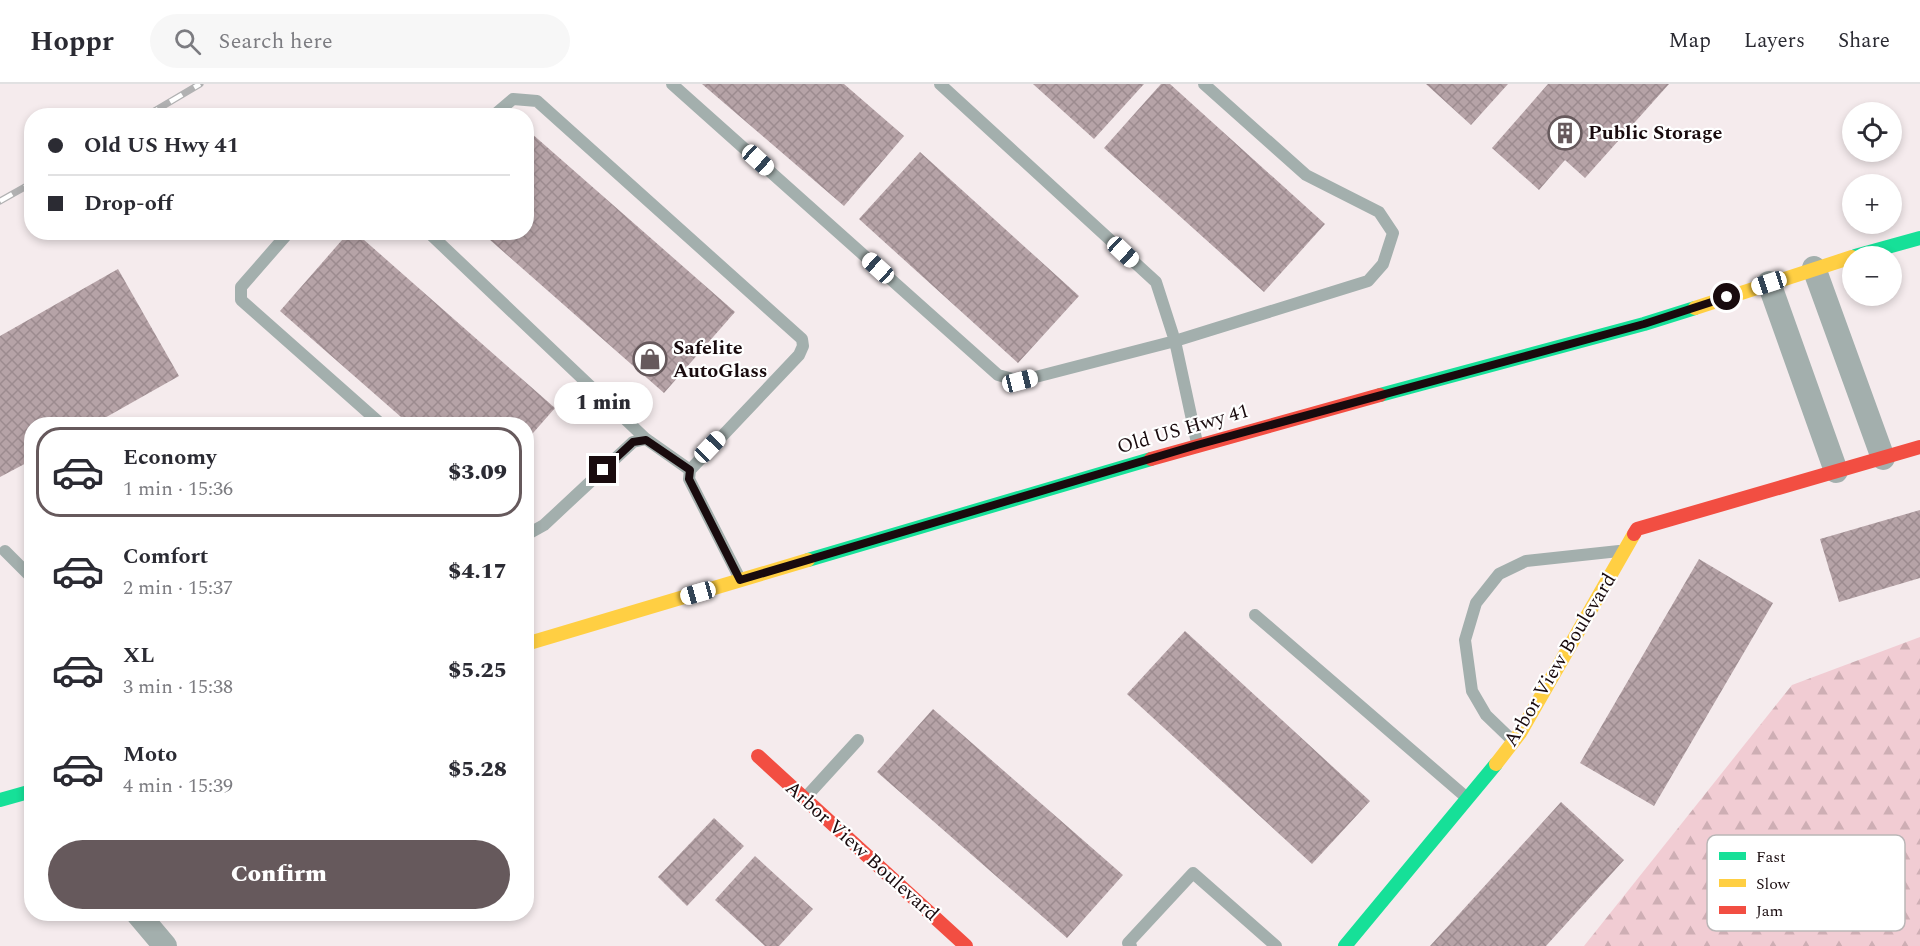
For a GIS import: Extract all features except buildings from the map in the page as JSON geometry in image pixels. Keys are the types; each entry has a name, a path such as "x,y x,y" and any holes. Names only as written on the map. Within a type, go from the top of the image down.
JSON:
{"street":[{"name":"Old US Hwy 41","path":"1892,246 1920,238"},
{"name":"Old US Hwy 41","path":"534,642 1197,445 1644,324 1842,260"},
{"path":"1814,268 1883,458"},
{"path":"1769,283 1836,471"},
{"name":"Arbor View Boulevard","path":"1345,946 1468,800 1514,741 1637,530 1920,447"},
{"name":"Arbor View Boulevard","path":"758,756 966,946"},
{"path":"0,800 24,793"},
{"path":"144,921 165,946"}],"lane":[{"path":"672,84 998,375 1020,381 1175,341 1368,281 1383,264 1393,233 1378,212 1306,175 1204,84"},
{"path":"940,84 1156,282 1175,341 1197,445"},
{"path":"502,108 513,99 537,100 802,339 798,355 690,470 689,479 740,580"},
{"path":"283,240 241,287 241,300 373,417"},
{"path":"436,240 646,440 690,470"},
{"path":"534,531 544,525 633,442 646,440"},
{"path":"1514,741 1486,715 1472,691 1465,640 1476,603 1499,574 1526,561 1626,550"},
{"path":"5,551 24,570"},
{"path":"1255,615 1468,800"},
{"path":"804,798 858,740"},
{"path":"1131,946 1128,943 1193,873 1276,946"}],"green space":[{"path":"1920,637 1920,946 1584,946 1792,685"}],"railway":[{"path":"160,108 200,84"},
{"path":"0,201 24,188"}],"traffic: fast":[{"path":"1891,246 1920,238"},
{"path":"1380,395 1644,324 1695,308"},
{"path":"808,560 1151,459"},
{"path":"1345,946 1496,764"},
{"path":"0,800 24,793"}],"traffic: slow":[{"path":"1695,308 1842,260"},
{"path":"1496,764 1520,733 1634,534"},
{"path":"534,642 808,560"}],"traffic: jam":[{"path":"1151,459 1380,395"},
{"path":"1634,534 1637,529 1920,447"},
{"path":"758,756 966,946"}],"place":[{"name":"Public Storage","path":"1565,133"},
{"name":"Safelite AutoGlass","path":"650,359"}],"route":[{"path":"603,470 633,442 646,440 690,470 689,479 740,580 1197,445 1644,324 1727,297"}]}
